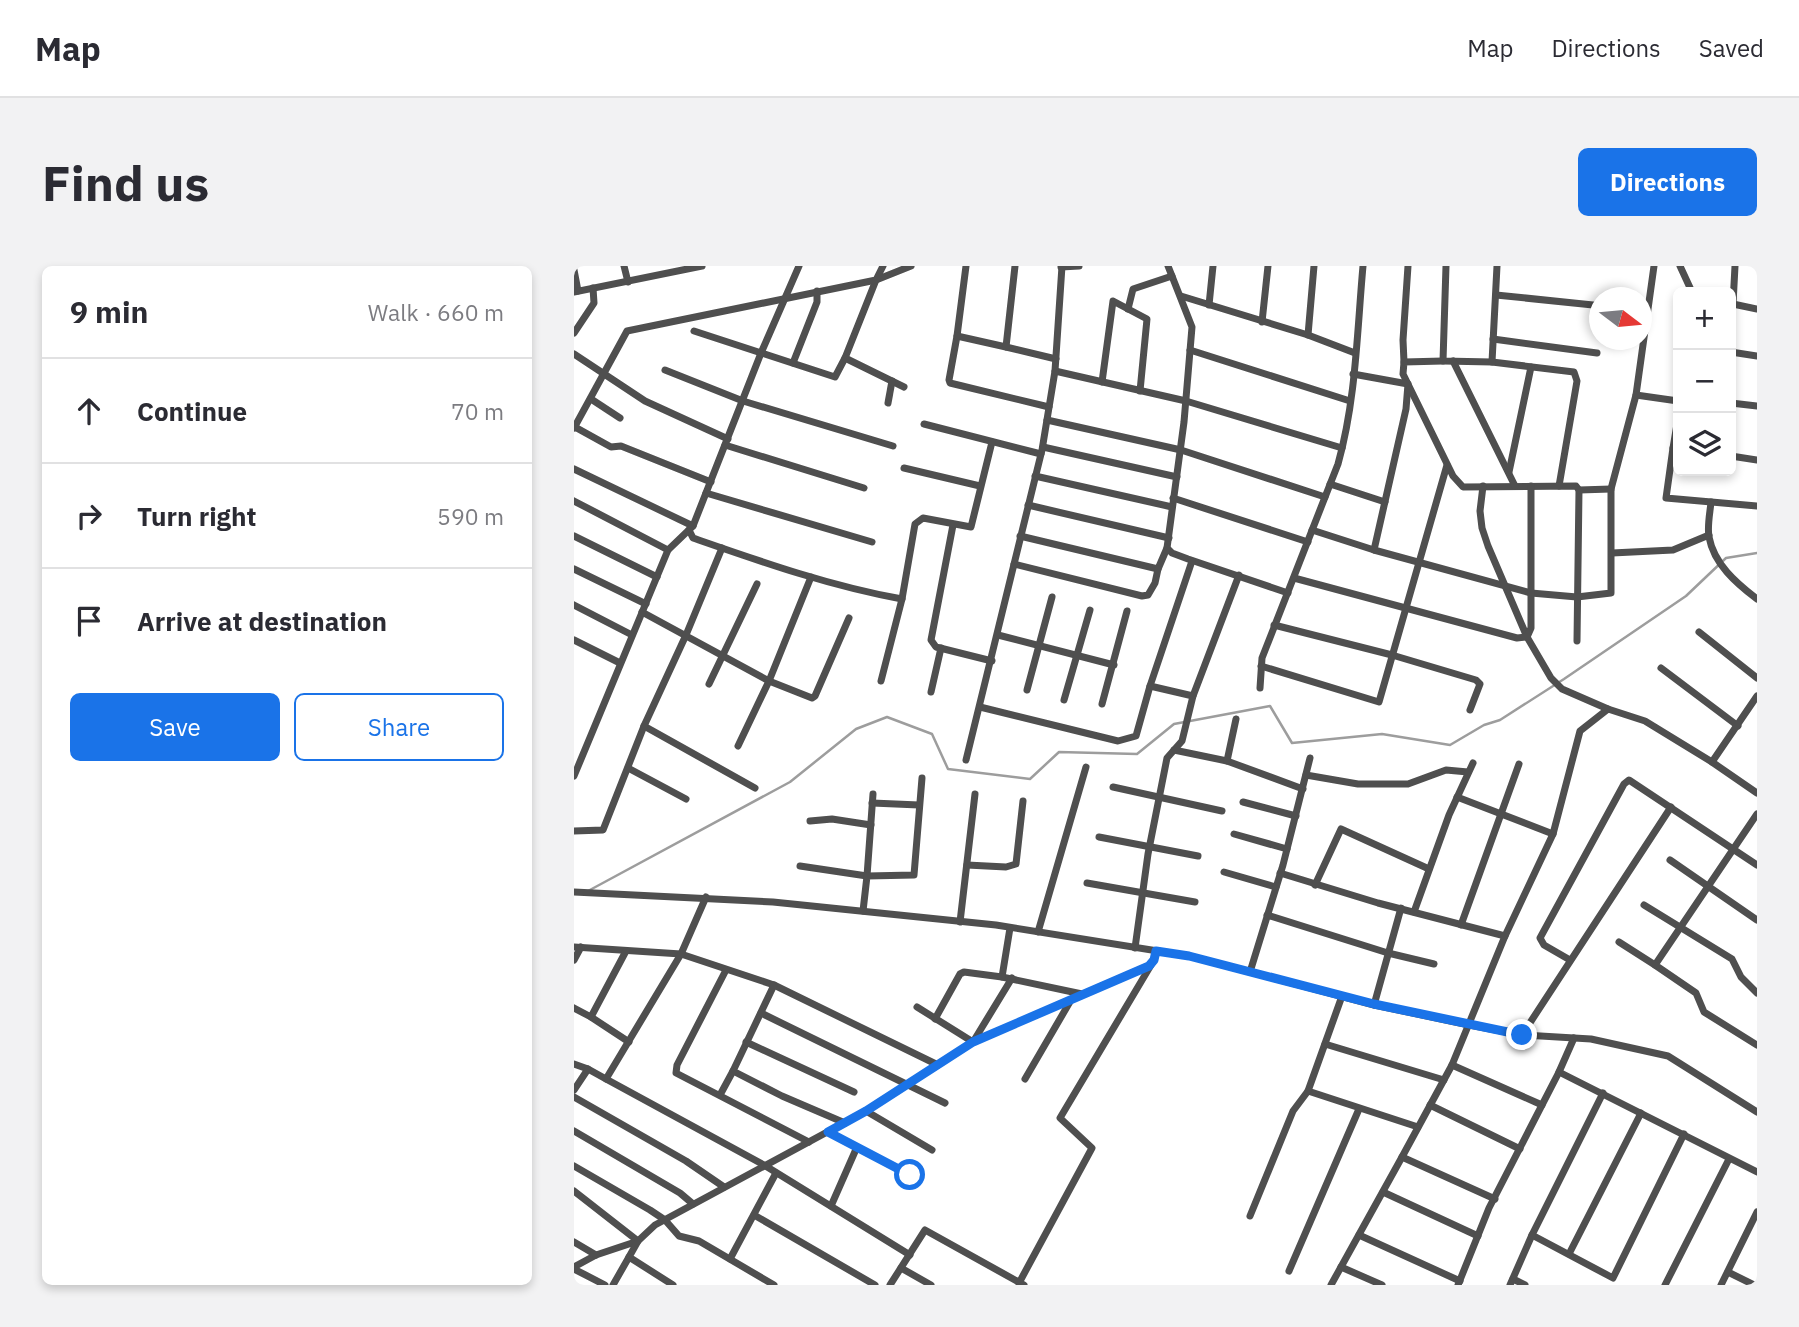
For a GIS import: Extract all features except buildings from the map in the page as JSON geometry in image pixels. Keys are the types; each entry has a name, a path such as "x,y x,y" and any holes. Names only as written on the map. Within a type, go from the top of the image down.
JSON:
{"street":[{"path":"624,266 628,282"},
{"path":"574,270 576,291 628,282 673,269 702,266"},
{"path":"574,776 668,550 691,528 799,266"},
{"path":"694,331 835,377 883,266"},
{"path":"711,482 621,446 611,447 574,428 627,331 876,279 911,266"},
{"path":"966,266 948,380 950,383 1049,407"},
{"path":"1006,347 1015,266"},
{"path":"966,760 1042,450 1055,372 1061,266 1079,266"},
{"path":"1014,564 1142,596 1148,595 1155,583 1169,538 1181,450 1192,327 1168,266"},
{"path":"1209,305 1213,266"},
{"path":"1262,322 1268,266"},
{"path":"1308,335 1314,266"},
{"path":"1260,688 1262,659 1342,448 1350,401 1363,266"},
{"path":"1408,266 1403,373 1453,476 1463,486 1576,485 1579,490 1577,640"},
{"path":"1443,361 1446,266"},
{"path":"1492,362 1497,266"},
{"path":"1312,530 1419,563 1531,593 1577,597 1611,593 1612,489 1636,395 1654,266"},
{"path":"1671,266 1680,266 1690,287"},
{"path":"1733,287 1735,266"},
{"path":"1128,309 1133,289 1172,276"},
{"path":"574,334 594,303 593,288"},
{"path":"793,363 817,302 817,291"},
{"path":"1496,295 1589,305"},
{"path":"1181,296 1308,335 1355,353"},
{"path":"1102,382 1113,301 1147,319 1140,391"},
{"path":"1736,305 1757,309"},
{"path":"957,336 1056,359"},
{"path":"1493,339 1597,353"},
{"path":"1190,350 1350,401"},
{"path":"1736,353 1757,356"},
{"path":"574,354 645,401 726,442 864,488"},
{"path":"845,358 904,387"},
{"path":"1453,361 1515,486"},
{"path":"1404,362 1492,362 1574,372 1577,381 1559,486"},
{"path":"1509,472 1531,367"},
{"path":"665,370 743,401 892,446"},
{"path":"1055,372 1186,401 1342,448"},
{"path":"1353,374 1408,384"},
{"path":"888,403 892,381"},
{"path":"1374,550 1406,409 1408,384"},
{"path":"1636,395 1673,400"},
{"path":"590,399 620,418"},
{"path":"1736,404 1757,406"},
{"path":"1047,419 1181,450 1325,497"},
{"path":"924,424 992,442 1177,477"},
{"path":"881,681 902,599 917,520 923,518 969,528 972,526 992,442"},
{"path":"1736,457 1757,460"},
{"path":"1673,463 1666,498 1757,506"},
{"path":"1261,666 1379,702 1447,464"},
{"path":"904,468 980,486"},
{"path":"574,469 691,528 694,538 811,577 859,591 902,599"},
{"path":"1035,476 1172,507"},
{"path":"1330,484 1385,502"},
{"path":"1483,486 1480,511 1488,546 1527,637 1551,678 1562,689 1608,709 1645,721 1756,791"},
{"path":"1527,637 1531,628 1531,486"},
{"path":"1579,490 1612,489"},
{"path":"706,493 872,542"},
{"path":"1173,498 1308,542"},
{"path":"574,501 668,550"},
{"path":"1711,502 1709,535 1716,557 1725,570 1757,599"},
{"path":"1028,505 1169,538"},
{"path":"953,525 930,636 933,644 941,648 992,661"},
{"path":"1612,553 1673,550 1709,535"},
{"path":"574,536 657,577"},
{"path":"1020,537 1158,569"},
{"path":"574,831 603,830 644,726 722,548"},
{"path":"1167,548 1172,553 1192,561 1288,593"},
{"path":"980,707 1118,741 1136,736 1192,561"},
{"path":"574,569 646,604"},
{"path":"1135,948 1149,848 1167,758 1182,741 1193,696 1239,575"},
{"path":"738,746 769,681 811,577"},
{"path":"1294,578 1517,638 1527,637"},
{"path":"709,684 757,584"},
{"path":"1027,690 1052,597"},
{"path":"574,605 632,635"},
{"path":"1064,700 1090,610"},
{"path":"1102,704 1127,611"},
{"path":"642,612 769,681 810,698 814,697 849,618"},
{"path":"1274,625 1476,680 1480,684 1470,710"},
{"path":"1699,632 1757,678"},
{"path":"998,635 1114,665"},
{"path":"574,651 576,641 620,663"},
{"path":"932,692 941,648"},
{"path":"1661,668 1738,726"},
{"path":"1150,686 1193,696"},
{"path":"1712,762 1757,696"},
{"path":"1331,1285 1452,1065 1505,936 1553,834 1580,731 1608,709"},
{"path":"1227,761 1236,719"},
{"path":"644,726 755,788"},
{"path":"1174,750 1227,761 1303,789"},
{"path":"1250,972 1287,849 1310,758"},
{"path":"1414,912 1472,763"},
{"path":"1461,925 1519,764"},
{"path":"1038,932 1087,767"},
{"path":"628,768 686,799"},
{"path":"1306,775 1358,783 1408,784 1446,770 1468,772"},
{"path":"800,866 867,876 914,875 922,778"},
{"path":"1570,960 1544,945 1540,938 1624,785 1632,780 1757,864"},
{"path":"1113,787 1222,811"},
{"path":"863,912 873,794"},
{"path":"960,922 975,794"},
{"path":"1457,797 1500,816 1553,834"},
{"path":"967,865 1006,867 1016,864 1024,801"},
{"path":"1243,802 1296,816"},
{"path":"872,803 919,806"},
{"path":"1522,1035 1671,807"},
{"path":"1655,965 1757,814"},
{"path":"810,821 832,819 871,825"},
{"path":"1315,885 1341,829 1429,869"},
{"path":"1234,834 1287,849"},
{"path":"1100,837 1198,856"},
{"path":"1671,860 1757,920"},
{"path":"1224,872 1276,887"},
{"path":"1280,873 1315,885 1505,936"},
{"path":"1087,883 1195,902"},
{"path":"575,892 706,897 960,922 1189,956 1374,1004 1469,1025 1522,1035 1591,1039 1668,1056 1757,1112"},
{"path":"606,1079 681,954 706,897"},
{"path":"1644,905 1732,959 1741,977 1757,993"},
{"path":"1374,1004 1401,908"},
{"path":"1267,915 1388,953 1434,964"},
{"path":"1002,977 1010,928"},
{"path":"1619,942 1696,993 1704,1013 1757,1045"},
{"path":"574,960 578,947 681,954 774,985 938,1065"},
{"path":"592,1017 626,951"},
{"path":"890,1285 925,1230 1022,1284 1092,1148 1060,1118 1154,960 1156,951"},
{"path":"612,1285 638,1241 655,1225 866,1111 973,1042 1149,966"},
{"path":"726,970 677,1065 676,1073 809,1142"},
{"path":"935,1019 960,974 964,972 1012,978 1083,994"},
{"path":"973,1042 1012,978"},
{"path":"720,1095 774,985"},
{"path":"1250,1216 1293,1111 1308,1091 1342,996"},
{"path":"1024,1079 1071,999"},
{"path":"917,1007 973,1042"},
{"path":"574,1008 629,1042"},
{"path":"761,1013 945,1103"},
{"path":"1359,1235 1459,1283 1495,1199 1574,1038"},
{"path":"746,1042 854,1092"},
{"path":"1325,1044 1444,1080"},
{"path":"574,1064 588,1069 764,1165 909,1255"},
{"path":"1452,1065 1542,1105"},
{"path":"574,1090 588,1069"},
{"path":"733,1071 845,1123"},
{"path":"1559,1072 1757,1172"},
{"path":"1308,1091 1418,1127"},
{"path":"1525,1285 1511,1282 1603,1093"},
{"path":"574,1097 686,1161 724,1187"},
{"path":"1430,1105 1520,1149"},
{"path":"1289,1271 1359,1108"},
{"path":"866,1111 932,1150"},
{"path":"1569,1254 1641,1113"},
{"path":"574,1131 680,1193 693,1204"},
{"path":"828,1132 916,1178"},
{"path":"1532,1235 1569,1254 1611,1282 1684,1134"},
{"path":"831,1206 857,1147"},
{"path":"1402,1157 1495,1199"},
{"path":"1665,1285 1729,1159"},
{"path":"574,1166 664,1220 679,1236 699,1241 774,1285"},
{"path":"730,1259 776,1173"},
{"path":"574,1191 638,1241"},
{"path":"1383,1192 1478,1236"},
{"path":"1721,1285 1754,1226 1757,1212"},
{"path":"754,1215 875,1285"},
{"path":"574,1268 596,1255 638,1241"},
{"path":"574,1242 596,1255"},
{"path":"629,1257 673,1285"},
{"path":"1341,1267 1382,1285"},
{"path":"574,1268 605,1285"},
{"path":"901,1268 932,1285"},
{"path":"1728,1272 1754,1285"}],"waterway":[{"path":"588,891 790,782 856,729 887,717 932,734 948,769 1030,779 1059,752 1137,754 1174,724 1270,706 1292,743 1382,734 1450,745 1484,725 1500,720 1564,679 1686,596 1726,558 1757,553"}],"route":[{"path":"910,1175 828,1132 866,1111 973,1042 1149,966 1156,951 1189,956 1374,1004 1522,1035"}]}
